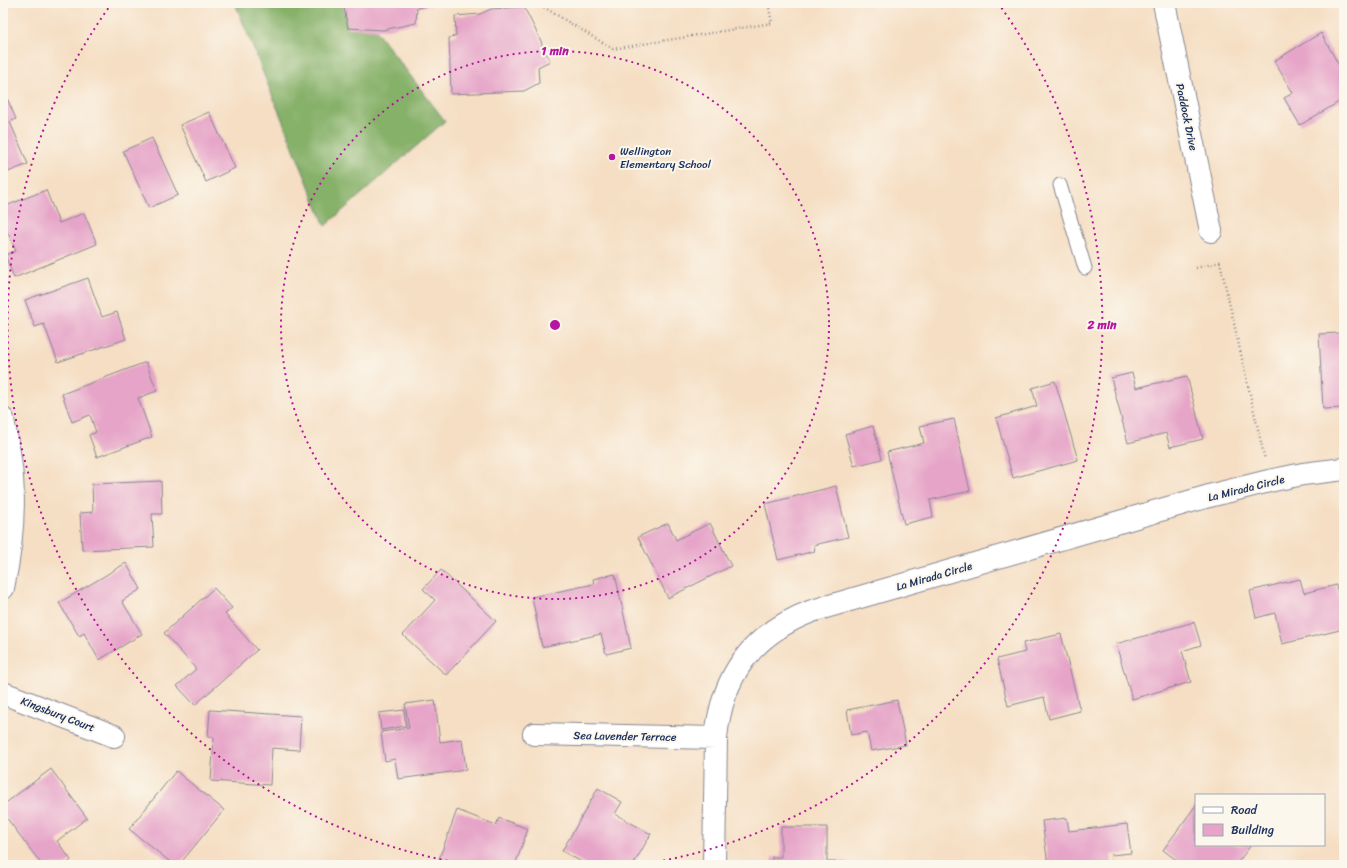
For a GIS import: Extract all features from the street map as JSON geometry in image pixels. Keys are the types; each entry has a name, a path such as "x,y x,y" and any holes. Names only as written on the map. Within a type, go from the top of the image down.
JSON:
{"street":[{"name":"Paddock Drive","path":"1164,3 1211,231"},
{"path":"3,419 10,460 13,511 8,563 3,588"},
{"name":"La Mirada Circle","path":"714,865 716,738 722,704 727,688 735,673 755,646 781,625 812,611 1163,510 1270,481 1303,474 1344,469"},
{"name":"Kingsbury Court","path":"3,693 114,736"},
{"name":"Sea Lavender Terrace","path":"534,734 716,738"}],"lane":[{"path":"1060,185 1085,268"}],"path":[{"path":"537,3 613,49 772,23 768,3"},
{"path":"1196,268 1220,262 1270,481"}],"green space":[{"path":"235,3 355,3 445,121 325,226"}],"building":[{"path":"343,3 431,3 432,5 417,8 416,23 383,30 348,28"},
{"path":"524,7 550,61 538,67 539,83 524,91 451,94 449,38 456,35 455,16 480,14 491,9"},
{"path":"1321,33 1341,69 1344,67 1344,99 1300,125 1284,98 1293,93 1274,61"},
{"path":"7,98 16,119 10,122 28,164 3,174 3,99"},
{"path":"209,112 235,168 206,182 180,125"},
{"path":"152,138 178,195 149,208 123,151"},
{"path":"46,190 59,223 84,213 97,244 14,278 5,255 16,251 8,233 3,235 3,207"},
{"path":"88,278 102,317 117,312 126,339 58,362 44,324 35,327 25,300"},
{"path":"1340,333 1341,347 1344,347 1344,408 1323,409 1319,334"},
{"path":"146,362 157,391 138,398 152,437 97,457 89,435 96,432 90,415 72,422 62,394"},
{"path":"1132,373 1136,388 1187,376 1203,439 1170,447 1166,433 1128,443 1111,378"},
{"path":"1055,381 1078,460 1013,478 996,418 1037,406 1032,388"},
{"path":"954,419 970,491 930,500 933,517 904,524 887,452 924,443 920,426"},
{"path":"873,426 882,459 854,466 845,434"},
{"path":"161,481 162,514 152,514 154,547 82,550 80,513 93,512 92,484"},
{"path":"836,486 848,537 814,545 815,551 778,560 765,504"},
{"path":"668,523 676,540 710,523 731,566 668,598 638,537"},
{"path":"126,563 141,589 122,601 142,634 99,660 84,633 79,636 59,603"},
{"path":"441,570 496,621 446,675 403,635 435,600 423,589"},
{"path":"615,574 631,648 606,654 601,634 542,647 532,597 594,584 593,579"},
{"path":"1300,579 1304,593 1336,585 1344,617 1344,629 1282,644 1275,613 1256,618 1250,591"},
{"path":"214,588 232,608 225,614 257,650 195,705 177,686 196,669 164,633"},
{"path":"1194,622 1201,645 1182,651 1191,682 1132,699 1116,644"},
{"path":"1061,634 1080,711 1049,719 1044,697 1008,706 997,659 1025,652 1023,643"},
{"path":"435,700 440,742 462,739 466,770 398,779 395,759 385,761 381,732 409,728 405,704"},
{"path":"897,700 906,745 871,751 867,732 851,735 847,710"},
{"path":"210,710 301,716 299,750 272,748 270,785 211,781 214,737 208,737"},
{"path":"404,710 406,726 381,730 379,713"},
{"path":"51,769 87,818 57,841 71,860 66,865 42,865 3,813 3,805"},
{"path":"176,771 224,810 179,865 174,865 129,829"},
{"path":"598,788 622,802 615,814 651,834 633,865 587,865 562,851"},
{"path":"1195,806 1195,846 1250,846 1236,865 1183,865 1163,850"},
{"path":"457,810 496,825 499,818 528,829 515,865 454,865 439,859"},
{"path":"1067,818 1069,831 1127,824 1131,853 1111,855 1112,865 1048,865 1042,821"},
{"path":"781,827 827,827 827,862 848,862 848,865 772,865 772,857 781,857"}],"place":[{"name":"Wellington Elementary School","path":"612,157"}]}
